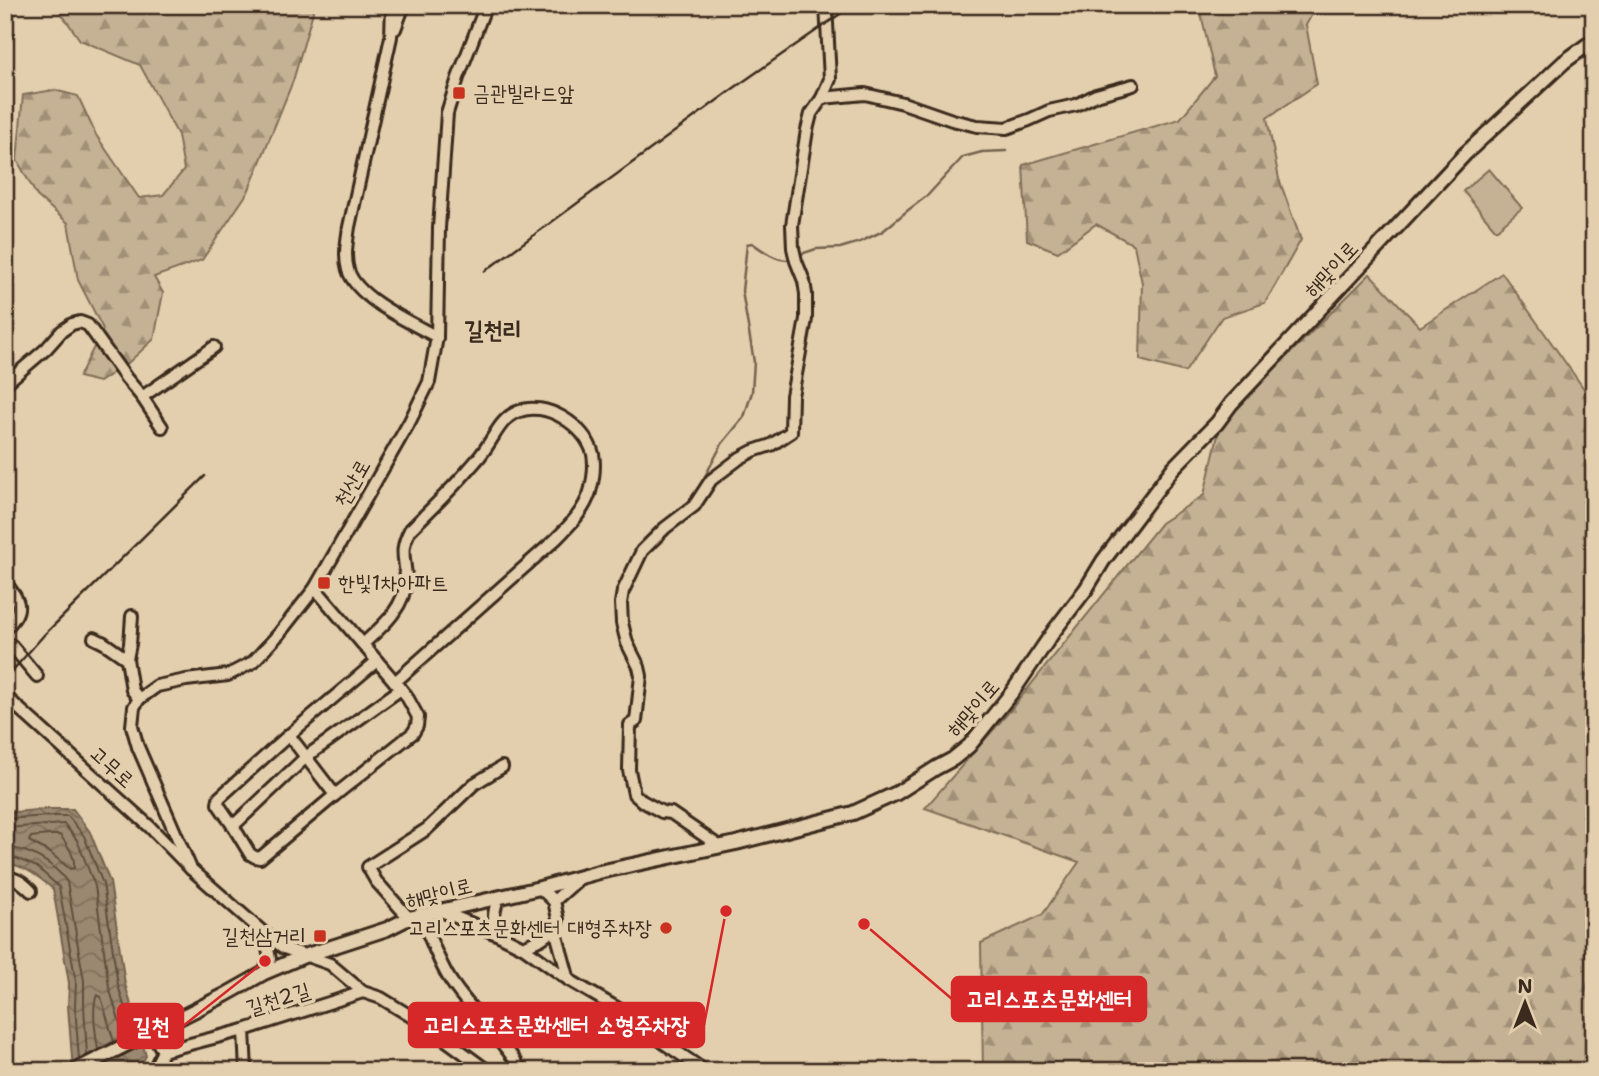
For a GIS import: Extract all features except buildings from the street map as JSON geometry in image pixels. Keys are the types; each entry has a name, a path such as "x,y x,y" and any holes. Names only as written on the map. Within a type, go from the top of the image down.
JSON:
{"main road":[{"name":"해맞이로","path":"74,1071 264,973 304,956 387,929 414,916 853,813 897,793 953,759 969,746 1013,691 1103,561 1182,458 1466,153 1564,62 1594,40"}],"street":[{"path":"391,37 392,5"},
{"path":"404,5 391,37 349,227 347,261 353,282 369,298 437,337"},
{"name":"천산로","path":"139,699 157,686 229,675 253,662 316,588 410,421 429,382 437,337 439,228 447,113 486,5"},
{"path":"719,846 671,813 663,812 642,801 635,794 629,770 630,725 636,721 641,676 626,643 621,604 623,591 642,551 665,528 694,506 710,480 740,458 771,445 791,432 792,396 806,319 806,294 793,248 792,225 811,114 830,79 826,5"},
{"path":"822,98 865,94 964,123 1007,128 1049,111 1076,105 1096,95 1133,85"},
{"path":"5,384 46,349 62,331 80,322 88,325 162,427"},
{"path":"142,397 214,347"},
{"path":"233,826 307,757 398,685 574,520 584,505 592,482 593,455 584,436 569,421 557,414 530,409 518,411 505,420 475,463 410,530 404,542 402,559 406,575 401,599 394,613 363,645"},
{"path":"5,582 17,597 19,608 15,619 5,629"},
{"path":"316,588 398,685 418,717 417,726 414,733 261,858 250,854 218,804 219,798 377,661"},
{"path":"132,616 127,659 132,690 139,699 134,707 132,726 138,747 191,869"},
{"path":"94,638 127,659"},
{"path":"5,642 12,646 37,676"},
{"name":"고무로","path":"5,696 265,934"},
{"path":"289,735 335,795"},
{"path":"502,767 474,784 427,828 368,867 376,881 414,916 451,982 512,1054 522,1071"},
{"path":"149,826 159,821 163,806"},
{"path":"554,901 582,876"},
{"path":"5,877 13,877 31,891"},
{"path":"540,888 554,901 558,919 555,929 569,979"},
{"path":"498,898 493,913 499,935"},
{"path":"441,911 523,947 622,1011 705,1071"},
{"path":"523,947 555,929"},
{"path":"265,934 284,948 330,964 363,992 381,998 427,1026 488,1071"},
{"path":"264,973 270,959 265,934"},
{"name":"길천2길","path":"163,1051 244,1030 363,992"},
{"path":"244,1030 246,1071"},
{"path":"147,1034 163,1051 153,1071"}],"green space":[{"path":"61,5 315,5 293,81 248,192 202,260 154,277 163,293 154,339 128,363 99,382 79,377 103,329 78,280 68,223 37,196 17,160 23,95 54,90 78,96 96,135 139,198 163,195 184,170 178,135 140,65 80,40 59,10"},
{"path":"1199,5 1317,5 1306,25 1317,84 1267,118 1279,179 1301,240 1265,303 1222,317 1185,372 1140,360 1142,283 1134,245 1096,224 1058,252 1027,240 1023,165 1180,119 1215,76"},
{"path":"1489,169 1522,208 1496,230 1463,191"},
{"path":"1502,273 1594,403 1594,1071 983,1071 981,943 1042,915 1079,862 925,808 1008,713 1161,523 1204,495 1221,422 1370,274 1420,327"}],"water":[{"path":"73,809 90,832 110,882 125,984 146,1056 138,1071 73,1071 69,983 53,889 25,869 5,863 5,813"}],"waterway":[{"path":"801,254 816,249 840,248 883,231 928,195 963,157 982,152 1006,151"},
{"path":"694,497 722,444 744,417 752,392 754,362 742,291 747,244 752,243 773,256 787,260"}],"railway":[{"path":"485,271 734,88 853,5"},
{"path":"5,679 44,635 205,476"}],"place":[{"name":"금관빌라드앞","path":"459,93"},
{"name":"한빛1차아파트","path":"324,583"},
{"name":"고리스포츠문화센터 소형주차장","path":"726,911"},
{"name":"고리스포츠문화센터","path":"864,924"},
{"name":"고리스포츠문화센터 대형주차장","path":"666,928"},
{"name":"길천삼거리","path":"320,936"},
{"name":"길천","path":"265,961"}],"district":[{"name":"길천리","path":"493,330"}]}
